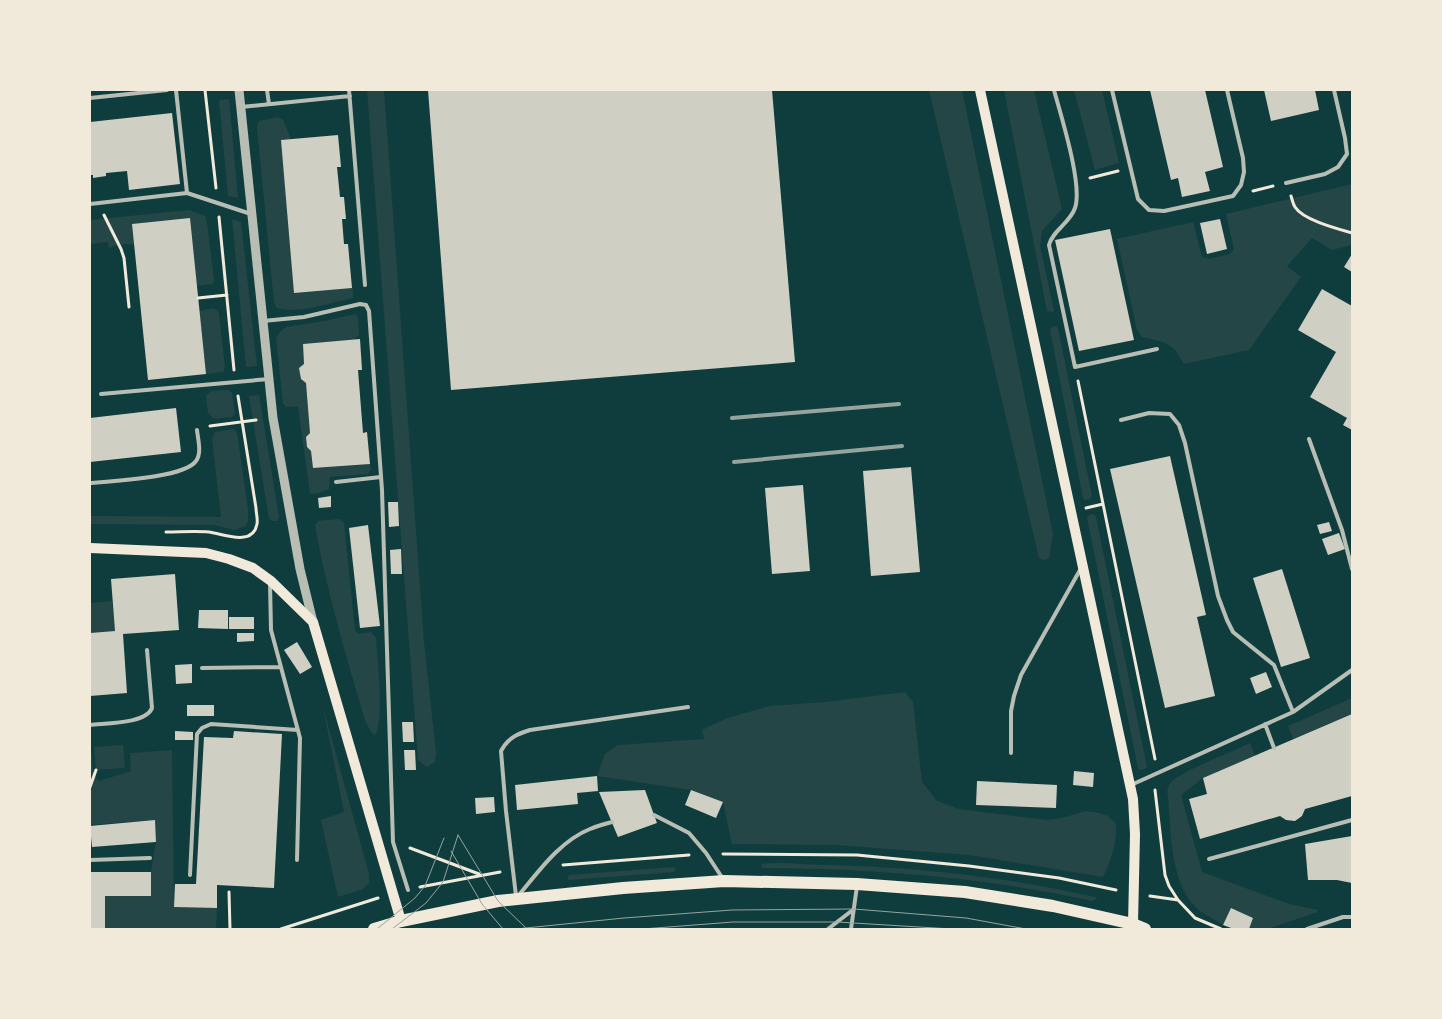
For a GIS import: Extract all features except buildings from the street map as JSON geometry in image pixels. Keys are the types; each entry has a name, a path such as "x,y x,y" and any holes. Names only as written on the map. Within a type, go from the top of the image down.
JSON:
{"main road":[{"path":"374,929 402,921 516,898 724,881 857,884 965,892 1053,906 1139,927 1131,785 980,90"},
{"path":"90,548 206,552 229,559 253,568 270,581 312,622 402,921"}],"street":[{"path":"239,90 273,418 285,493 312,622"}],"lane":[{"path":"90,98 167,90"},
{"path":"176,90 187,193"},
{"path":"267,90 269,104"},
{"path":"349,90 365,285"},
{"path":"1054,90 1077,182 1075,207 1070,216 1051,237 1049,245 1075,367 1158,349"},
{"path":"1112,90 1138,198 1149,210 1164,211 1233,196 1242,185 1244,172 1243,158 1227,90"},
{"path":"1286,183 1325,174 1338,167 1347,154 1334,90"},
{"path":"241,108 350,96"},
{"path":"90,204 187,193 252,214"},
{"path":"262,321 304,317 360,304 366,305 369,311 381,477 393,842 408,890"},
{"path":"101,394 269,379"},
{"path":"1121,420 1155,412 1170,414 1179,426 1185,443 1218,596 1227,620 1234,632 1274,664 1294,712"},
{"path":"90,483 175,473 188,468 196,462 199,454 197,430"},
{"path":"1309,439 1342,530 1352,569"},
{"path":"336,482 381,477"},
{"path":"1011,752 1011,711 1021,676 1083,565"},
{"path":"270,581 271,630 300,738 297,860"},
{"path":"90,725 136,720 151,712 147,650"},
{"path":"202,668 282,667"},
{"path":"1131,785 1294,712 1352,670"},
{"path":"516,898 506,811 502,751 505,745 515,735 530,730 688,707"},
{"path":"190,875 197,734 202,728 211,724 298,730"},
{"path":"1265,724 1274,748"},
{"path":"654,815 689,833 706,853 724,881"},
{"path":"1209,859 1352,820"},
{"path":"516,898 542,866 559,850 588,829 612,822"},
{"path":"90,860 150,858"},
{"path":"851,929 857,884"},
{"path":"828,929 854,909"},
{"path":"1307,929 1343,917 1352,917"}],"path":[{"path":"1092,178 1131,168"},
{"path":"1286,183 1296,208 1319,222 1352,233"},
{"path":"97,203 124,258 129,307"},
{"path":"198,298 226,295"},
{"path":"1075,367 1155,759"},
{"path":"210,426 242,422"},
{"path":"90,787 96,770"},
{"path":"1157,773 1155,791 1161,857 1164,875 1178,900"},
{"path":"409,848 481,874"},
{"path":"229,892 230,929"}],"shaded area":[{"path":"367,90 384,90 424,642 436,753 435,762 427,767 418,760"},
{"path":"929,90 962,90 1053,534 1049,558 1044,560 1039,558"},
{"path":"1004,90 1034,90 1062,209 1042,231 1040,246 1053,312 1047,311"},
{"path":"1074,90 1102,90 1119,163 1095,170"},
{"path":"229,99 238,198 228,196 219,100"},
{"path":"278,117 283,120 291,139 281,140 353,290 353,298 296,310 277,308 274,303 257,127 259,121"},
{"path":"1352,184 1352,245 1332,250 1312,238 1287,266 1301,277 1249,350 1184,364 1176,351 1168,344 1142,337 1137,330 1117,239 1193,222 1202,257 1209,259 1230,254 1234,249 1226,214"},
{"path":"189,210 205,216 213,284 197,286 135,245 122,244 109,248 108,242 90,244 90,220"},
{"path":"232,219 241,222 257,366 246,367"},
{"path":"214,308 219,314 225,368 223,372 206,374 199,311"},
{"path":"355,314 358,317 359,335 354,340 303,344 304,364 300,368 301,379 306,383 310,433 306,437 307,447 311,451 313,468 370,464 371,469 369,474 330,477 329,489 310,494 298,406 286,407 283,403 276,338 286,327"},
{"path":"1056,326 1058,328 1092,496 1090,499 1085,500 1083,498 1050,330"},
{"path":"228,390 232,393 235,414 232,417 214,419 208,413 206,396 211,391"},
{"path":"259,395 279,517 277,521 269,519 249,396"},
{"path":"234,429 237,433 248,509 246,526 234,530 214,525 90,524 90,516 221,517 212,439 215,432"},
{"path":"1094,514 1147,767 1140,770 1138,768 1087,518 1089,515"},
{"path":"339,519 344,523 355,631 358,634 371,632 376,638 380,716 375,735 371,732 365,720 351,672 331,600 315,526 318,521"},
{"path":"112,601 115,631 90,633 90,603"},
{"path":"905,692 913,702 922,782 937,801 959,809 1047,820 1086,811 1108,816 1116,824 1116,838 1111,858 1103,877 969,855 836,845 732,844 723,802 691,790 597,776 605,754 618,745 704,739 702,730 727,718 770,706 825,702"},
{"path":"1352,698 1352,714 1293,739 1288,726"},
{"path":"323,707 369,874 369,883 363,889 338,897 321,820 344,812"},
{"path":"1250,743 1255,756 1203,778 1181,795 1202,872 1289,904 1318,910 1317,912 1268,929 1249,929 1253,918 1231,908 1223,925 1200,911 1190,901 1177,874 1172,843 1167,791 1171,782 1196,767"},
{"path":"123,745 125,768 96,770 94,747"},
{"path":"172,750 174,907 217,908 216,929 105,929 105,896 151,896 151,872 156,842 155,820 90,825 90,752 92,754 94,772 99,781 131,771 130,753"},
{"path":"761,864 860,866 963,874 1031,884 1098,898 1092,901 1006,885 919,875 849,870 762,868"},
{"path":"673,867 676,869 674,872 569,880 567,878 569,875"}],"tram line":[{"path":"458,835 498,901 526,928"},
{"path":"392,929 426,903 443,882 458,835"},
{"path":"377,929 415,898 425,886 444,838"},
{"path":"451,851 482,904 503,929"},
{"path":"516,929 732,910 854,909 966,918 1026,929"},
{"path":"643,929 733,922 837,922 952,929"}],"railway":[{"path":"732,418 899,404"},
{"path":"734,462 902,446"}]}
